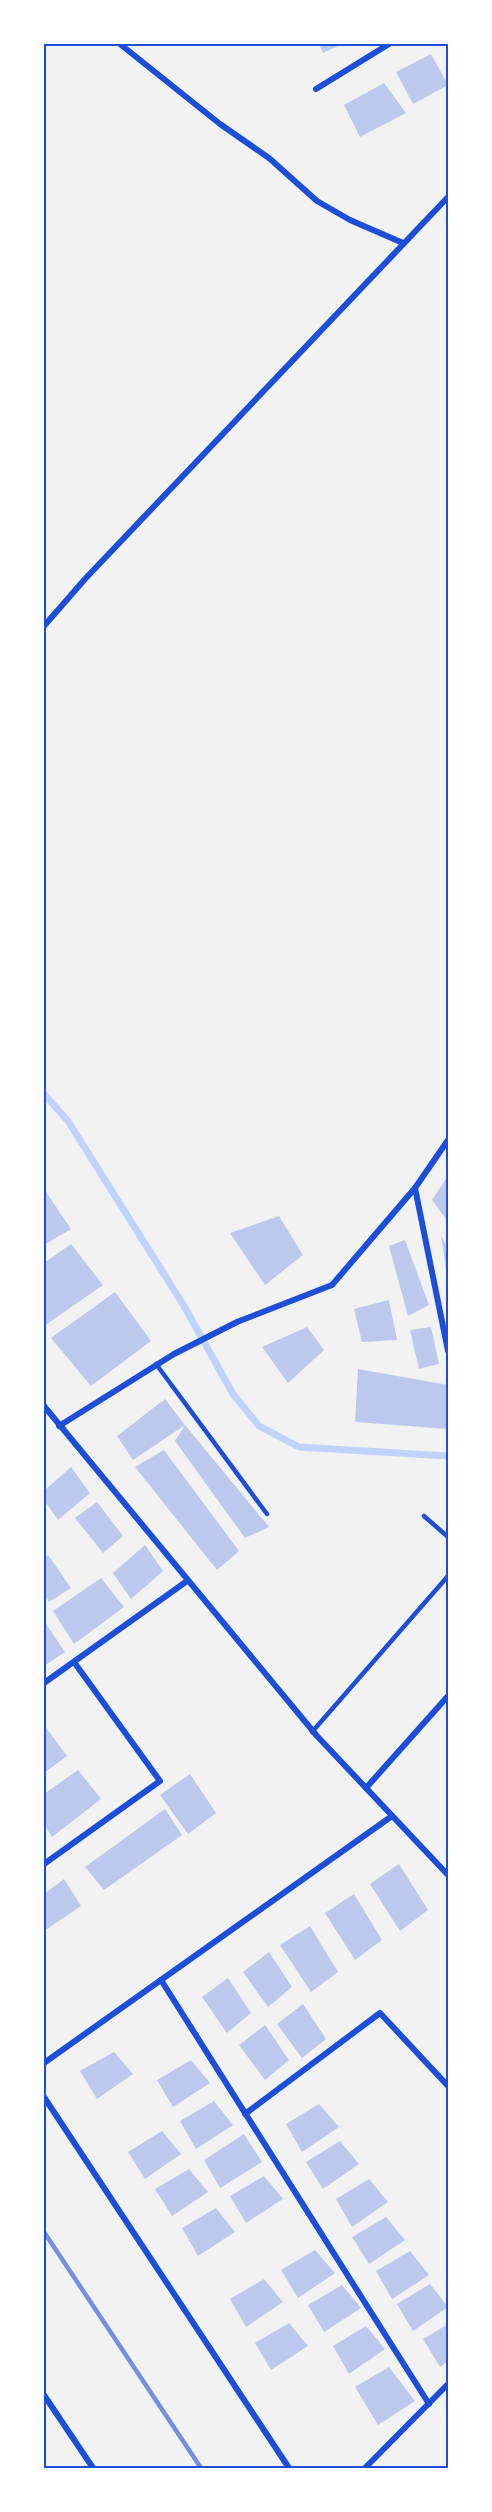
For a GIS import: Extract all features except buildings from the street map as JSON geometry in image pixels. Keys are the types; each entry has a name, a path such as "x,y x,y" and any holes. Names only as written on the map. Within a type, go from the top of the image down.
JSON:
{"street":[{"path":"120,44 220,124 269,158 317,201 350,220 403,243"},
{"path":"316,89 389,44"},
{"path":"44,626 93,570 448,197"},
{"path":"59,1426 174,1354 237,1322 332,1285 415,1188 448,1140"},
{"path":"415,1188 448,1351"},
{"path":"44,1406 312,1732 448,1875"},
{"path":"44,1683 187,1581"},
{"path":"44,1864 159,1781 74,1662"},
{"path":"366,1788 448,1695"},
{"path":"44,2062 392,1816"},
{"path":"161,1980 429,2404"},
{"path":"245,2114 381,2013 448,2086"},
{"path":"44,2097 289,2469"},
{"path":"365,2469 448,2384"},
{"path":"44,2395 93,2469"}],"lane":[{"path":"156,1365 267,1514"},
{"path":"424,1516 448,1537"},
{"path":"312,1732 448,1576"}],"waterway":[{"path":"44,1094 68,1121 184,1306 233,1394 259,1426 299,1447 448,1456"}],"railway":[{"path":"44,2232 201,2468"}]}
